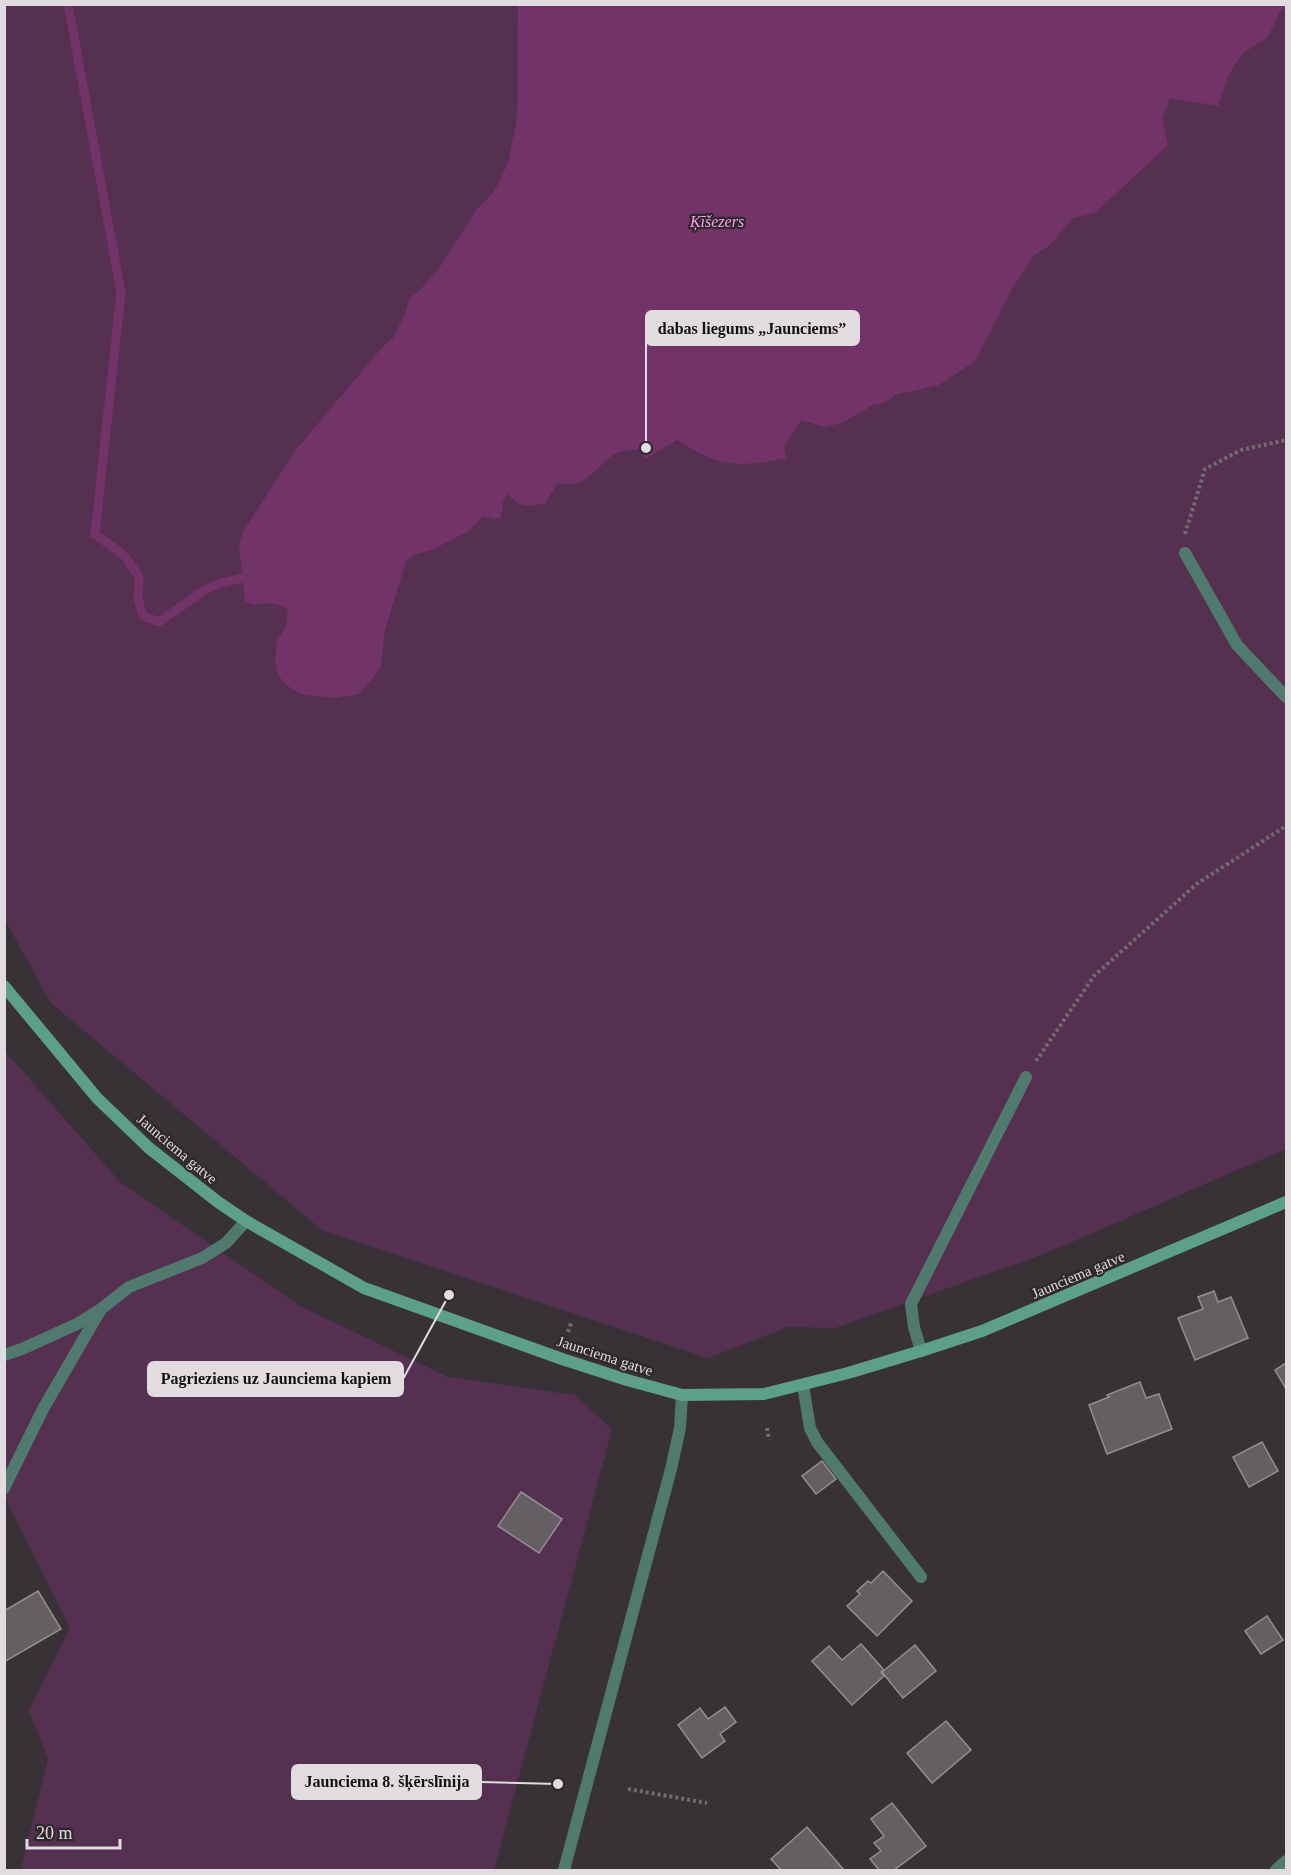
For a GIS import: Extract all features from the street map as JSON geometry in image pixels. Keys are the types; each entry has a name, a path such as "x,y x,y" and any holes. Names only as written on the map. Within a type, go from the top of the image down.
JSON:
{"main road":[{"name":"Jaunciema gatve","path":"4,987 97,1098 149,1148 246,1221 364,1288 562,1359 682,1395 764,1394 921,1351 982,1331 1287,1202"}],"street":[{"path":"1185,553 1237,645 1287,696"},
{"path":"921,1351 914,1327 911,1304 1026,1077"},
{"path":"4,1355 78,1324 129,1287 202,1258 226,1243 246,1221"},
{"path":"4,1488 43,1409 101,1309"},
{"path":"803,1385 810,1428 817,1442 921,1577"},
{"path":"564,1870 671,1469 680,1428 682,1395"},
{"path":"572,1843 573,1870"},
{"path":"1276,1870 1287,1861"}],"path":[{"path":"1185,553 1185,531 1204,470 1241,450 1287,440"},
{"path":"1026,1077 1094,976 1198,883 1287,826"},
{"path":"568,1332 571,1323"},
{"path":"767,1428 769,1440"},
{"path":"628,1789 707,1803"}],"shaded area":[{"path":"4,5 1286,5 1286,1149 1044,1254 835,1328 788,1327 708,1358 322,1230 51,1003 4,918"},
{"path":"4,1050 120,1182 300,1306 448,1377 574,1395 612,1429 494,1870 21,1870 48,1759 29,1711 70,1628 5,1497"}],"water":[{"name":"Ķīšezers","path":"1286,4 1286,6 1280,11 1268,37 1242,54 1229,74 1218,106 1170,98 1162,118 1168,145 1095,213 1073,218 1049,246 1034,255 1012,289 975,361 939,385 895,395 885,403 873,405 842,423 825,427 801,420 784,447 786,458 754,463 729,463 705,456 677,440 646,459 638,449 615,454 583,480 568,484 558,483 545,503 524,505 508,494 503,500 501,518 483,516 469,531 432,550 416,554 406,561 385,630 381,666 358,694 336,698 300,694 286,685 278,675 275,659 277,641 286,627 288,609 275,604 252,605 245,601 239,544 243,532 295,451 384,345 394,337 409,299 438,270 477,209 492,194 500,181 508,162 517,119 518,5"}],"building":[{"path":"1214,1291 1218,1302 1231,1297 1248,1338 1195,1360 1178,1318 1203,1309 1198,1297"},
{"path":"1286,1363 1286,1389 1275,1370"},
{"path":"1140,1382 1146,1398 1159,1394 1172,1429 1107,1454 1089,1405"},
{"path":"1262,1442 1278,1471 1249,1487 1233,1457"},
{"path":"822,1461 836,1479 816,1494 802,1476"},
{"path":"521,1492 562,1519 539,1553 498,1526"},
{"path":"883,1571 912,1601 877,1636 847,1606 860,1594 857,1591 868,1581 871,1583"},
{"path":"38,1591 61,1629 4,1662 4,1611"},
{"path":"1267,1616 1283,1640 1261,1654 1245,1631"},
{"path":"861,1644 884,1670 881,1672 884,1676 852,1705 812,1661 829,1646 842,1660"},
{"path":"915,1645 936,1671 903,1698 882,1672"},
{"path":"725,1707 736,1722 720,1734 725,1741 702,1758 678,1725 700,1708 708,1719"},
{"path":"946,1721 971,1750 932,1783 907,1753"},
{"path":"892,1803 926,1846 894,1870 879,1870 870,1859 881,1851 874,1843 884,1836 871,1819"},
{"path":"807,1827 844,1870 781,1870 771,1859"}],"waterway":[{"path":"68,4 121,292 95,534 125,556 139,577 138,599 143,616 159,622 205,590 221,583 243,578"}],"place":[{"name":"dabas liegums „Jaunciems”","path":"646,448"},
{"name":"Pagrieziens uz Jaunciema kapiem","path":"449,1295"},
{"name":"Jaunciema 8. šķērslīnija","path":"558,1784"}]}
